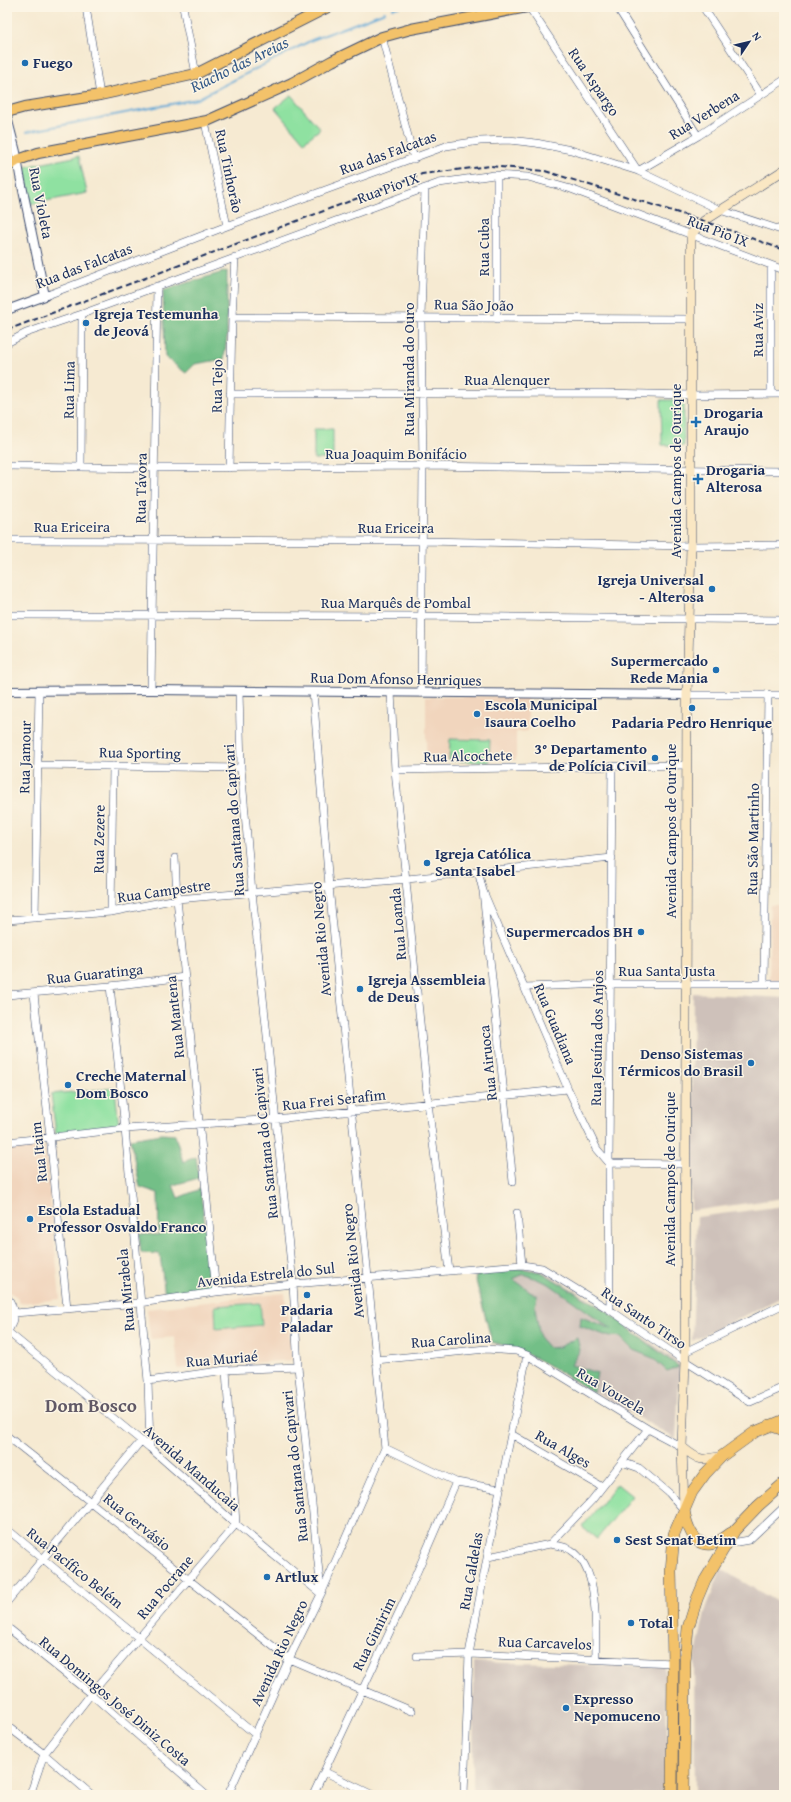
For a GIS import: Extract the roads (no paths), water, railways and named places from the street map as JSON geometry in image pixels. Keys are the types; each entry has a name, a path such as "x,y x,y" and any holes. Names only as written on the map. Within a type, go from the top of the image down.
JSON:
{"highway":[{"path":"735,1530 717,1542 709,1544 698,1540 692,1535 686,1523 684,1510 692,1492 705,1474 722,1456 755,1432 784,1420"},
{"path":"769,1425 784,1430"},
{"path":"684,1795 683,1728 688,1628 705,1580 735,1530 758,1506 784,1483"},
{"name":"Avenida Campos de Ourique","path":"672,1795 673,1662 671,1571 674,1534 684,1510"}],"main road":[{"path":"7,112 25,107 100,95 196,74 328,7"},
{"path":"7,167 18,160 38,153 205,122 292,83 332,61 382,37 411,29 528,7"},
{"path":"691,234 704,221 784,170"},
{"name":"Avenida Campos de Ourique","path":"684,1510 682,1447 685,1356 686,765 691,546 691,234"},
{"path":"682,1447 695,1458 707,1460 722,1456"}],"street":[{"path":"86,7 100,95"},
{"path":"183,7 196,74"},
{"name":"Rua Aspargo","path":"528,7 638,171"},
{"path":"617,7 698,136"},
{"path":"703,7 761,95"},
{"path":"382,37 414,159"},
{"name":"Rua Verbena","path":"638,171 698,136 784,80"},
{"name":"Rua Violeta","path":"7,117 18,160 45,296"},
{"name":"Rua Tinhorão","path":"205,122 227,226"},
{"name":"Rua das Falcatas","path":"7,310 227,226 414,159 446,146 480,141 509,140 536,143 571,150 638,171 720,210 784,231"},
{"name":"Rua Pio IX","path":"7,343 26,333 82,314 425,188 447,182 497,176 528,177 571,189 784,270"},
{"name":"Rua Cuba","path":"497,176 497,319"},
{"name":"Rua Miranda do Ouro","path":"421,693 423,394 421,317 425,188"},
{"name":"Rua Tejo","path":"229,468 232,317 235,257"},
{"name":"Rua Aviz","path":"771,266 771,394"},
{"name":"Rua Távora","path":"151,690 157,286"},
{"name":"Rua Lima","path":"81,466 82,314"},
{"name":"Rua São João","path":"232,317 691,319"},
{"name":"Rua Alenquer","path":"230,394 784,394"},
{"name":"Rua Joaquim Bonifácio","path":"7,466 155,468 423,466 784,471"},
{"name":"Rua Ericeira","path":"7,540 422,541 691,546 784,545"},
{"name":"Rua Marquês de Pombal","path":"7,615 421,616 784,620"},
{"name":"Rua Dom Afonso Henriques","path":"7,691 38,692 151,690 784,695"},
{"name":"Rua Santana do Capivari","path":"239,691 241,768 252,892 293,1284 298,1367 321,1593"},
{"name":"Rua Jamour","path":"36,918 38,692"},
{"name":"Avenida Rio Negro","path":"228,1795 256,1735 288,1659 321,1593 385,1448 329,886 313,692"},
{"name":"Rua Loanda","path":"391,692 395,770 428,1103 449,1271"},
{"name":"Rua São Martinho","path":"764,984 768,694"},
{"name":"Rua Sporting","path":"38,765 241,768"},
{"name":"Rua Alcochete","path":"395,770 686,765"},
{"name":"Rua Zezere","path":"111,912 112,766"},
{"name":"Rua Jesuína dos Anjos","path":"610,1310 609,1163 612,766"},
{"name":"Rua Mantena","path":"175,858 177,899 216,1292"},
{"name":"Rua Campestre","path":"8,919 111,912 177,899 407,879 612,858"},
{"name":"Rua Airuoca","path":"478,871 483,892 513,1182"},
{"name":"Rua Guadiana","path":"483,892 525,986 568,1089 596,1149 609,1163"},
{"name":"Rua Guaratinga","path":"7,995 34,994 185,977"},
{"name":"Rua Santa Justa","path":"525,986 610,984 784,984"},
{"name":"Rua Mirabela","path":"110,986 148,1381 150,1448"},
{"name":"Rua Itaim","path":"34,994 67,1308"},
{"name":"Rua Frei Serafim","path":"7,1142 50,1136 351,1112 568,1089"},
{"path":"609,1163 685,1164"},
{"path":"517,1213 522,1265"},
{"name":"Avenida Estrela do Sul","path":"14,1313 140,1303 216,1292 293,1284 522,1265"},
{"name":"Rua Santo Tirso","path":"522,1265 542,1268 685,1356 750,1402 784,1387"},
{"path":"7,1297 14,1313 12,1323 7,1332"},
{"path":"685,1356 784,1304"},
{"name":"Avenida Manducaia","path":"7,1332 150,1448 236,1524 321,1593"},
{"name":"Rua Carolina","path":"376,1360 486,1349 516,1351 527,1355"},
{"name":"Rua Vouzela","path":"527,1355 648,1429 682,1447"},
{"name":"Rua Caldelas","path":"464,1795 469,1654 527,1355"},
{"name":"Rua Muriaé","path":"148,1381 226,1370 298,1367"},
{"path":"226,1370 236,1524"},
{"path":"550,1544 592,1500 648,1429"},
{"name":"Rua Alges","path":"511,1434 602,1487"},
{"name":"Rua Gervásio","path":"7,1436 288,1659 412,1712"},
{"path":"7,1602 141,1441"},
{"path":"385,1448 456,1482 500,1489"},
{"path":"622,1462 639,1468 668,1493 684,1510"},
{"name":"Rua Gimirim","path":"313,1795 325,1772 361,1690 407,1595 456,1482"},
{"path":"726,1544 749,1540 784,1507"},
{"name":"Rua Pocrane","path":"30,1795 44,1754 91,1694 236,1524"},
{"name":"Rua Pacífico Belém","path":"7,1529 42,1559 140,1637 256,1735"},
{"path":"488,1557 550,1544 571,1550 586,1566 594,1592 596,1658"},
{"name":"Rua Domingos José Diniz Costa","path":"7,1627 91,1694 206,1795"},
{"name":"Rua Carcavelos","path":"417,1656 469,1654 673,1662"},
{"path":"7,1726 44,1754 92,1795"},
{"path":"325,1772 373,1795"}],"waterway":[{"name":"Riacho das Areias","path":"393,8 399,7"},
{"name":"Riacho das Areias","path":"27,132 197,99 312,40 385,12"}],"railway":[{"path":"7,330 422,174 490,166 545,171 704,221 784,250"}],"place":[{"name":"Fuego","path":"25,63"},
{"name":"Igreja Testemunha de Jeová","path":"86,323"},
{"name":"Drogaria Araujo","path":"696,422"},
{"name":"Drogaria Alterosa","path":"698,479"},
{"name":"Igreja Universal - Alterosa","path":"712,589"},
{"name":"Supermercado Rede Mania","path":"716,670"},
{"name":"Padaria Pedro Henrique","path":"692,708"},
{"name":"Escola Municipal Isaura Coelho","path":"477,714"},
{"name":"3° Departamento de Polícia Civil","path":"655,758"},
{"name":"Igreja Católica Santa Isabel","path":"427,863"},
{"name":"Supermercados BH","path":"641,932"},
{"name":"Igreja Assembleia de Deus","path":"360,989"},
{"name":"Denso Sistemas Térmicos do Brasil","path":"751,1063"},
{"name":"Creche Maternal Dom Bosco","path":"68,1085"},
{"name":"Escola Estadual Professor Osvaldo Franco","path":"30,1219"},
{"name":"Padaria Paladar","path":"307,1295"},
{"name":"Sest Senat Betim","path":"617,1540"},
{"name":"Artlux","path":"267,1577"},
{"name":"Total","path":"631,1623"},
{"name":"Expresso Nepomuceno","path":"566,1708"}],"district":[{"name":"Dom Bosco","path":"91,1405"}]}
